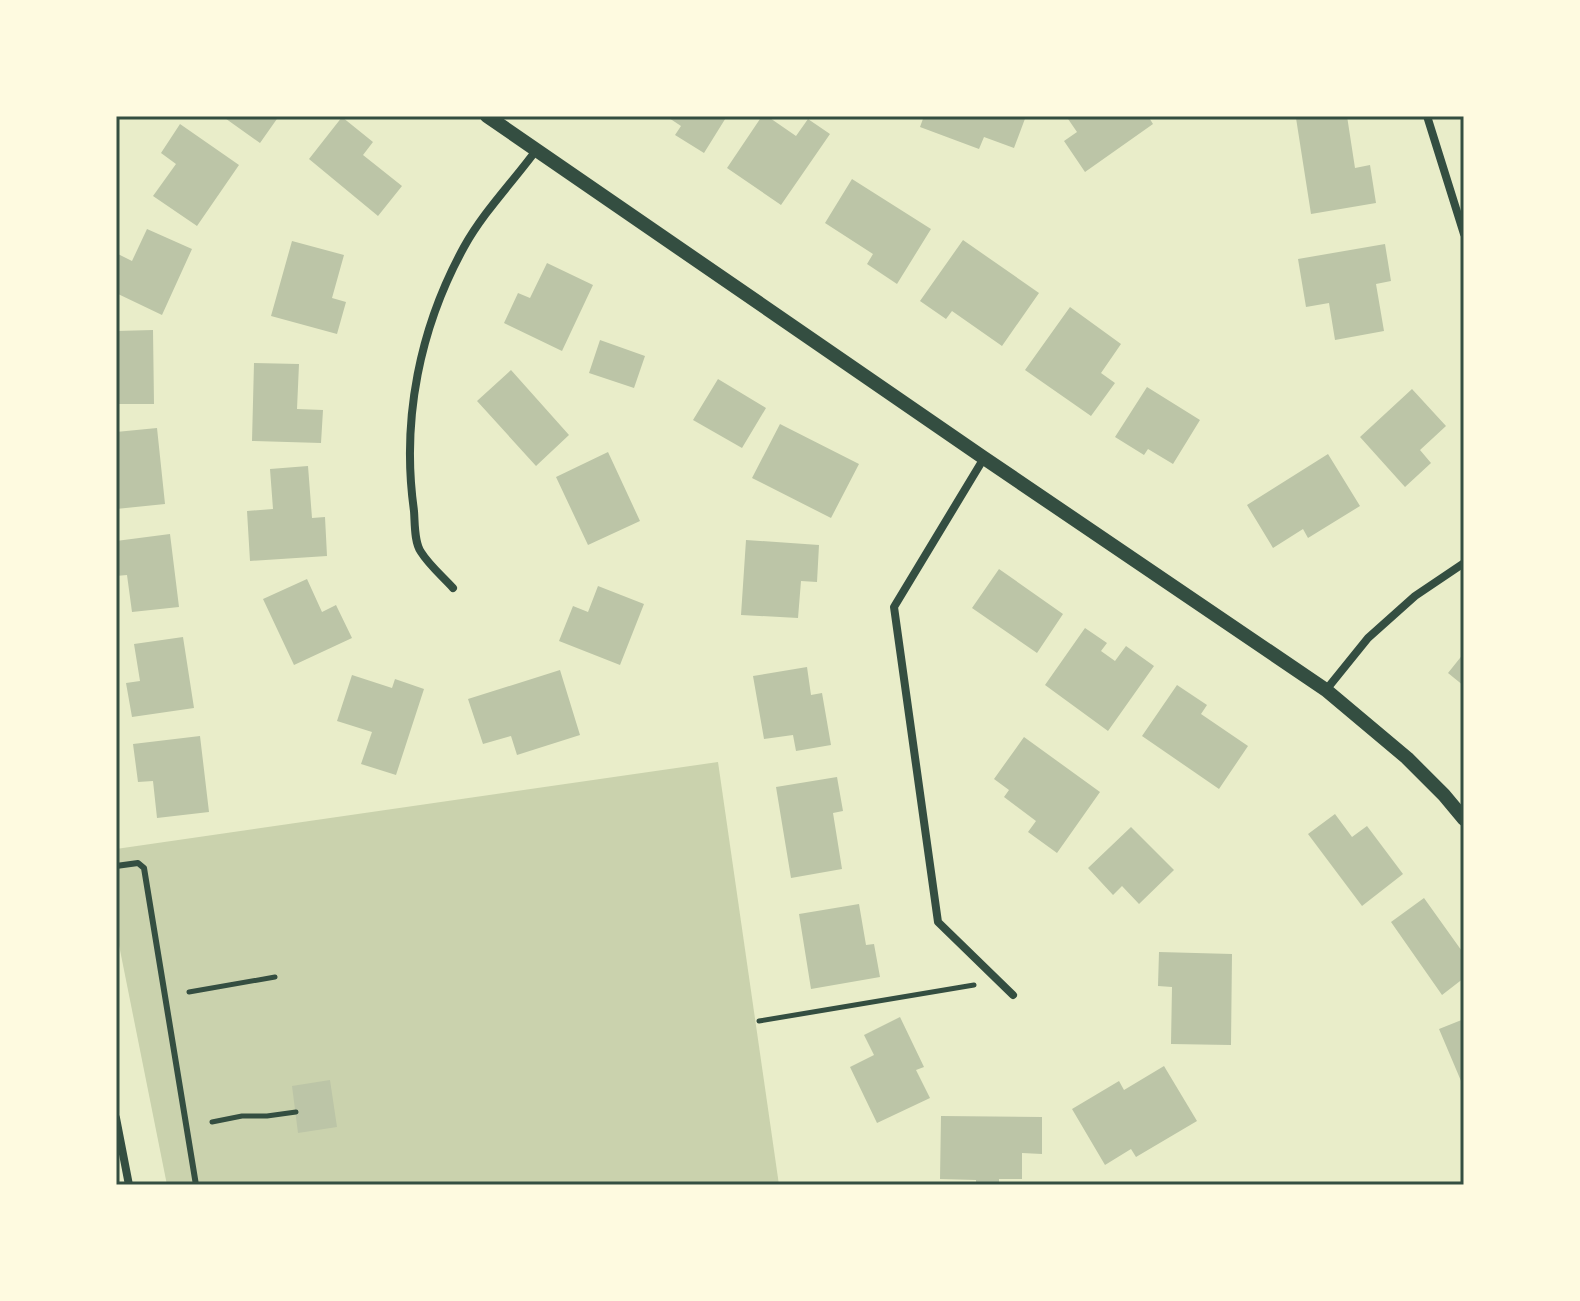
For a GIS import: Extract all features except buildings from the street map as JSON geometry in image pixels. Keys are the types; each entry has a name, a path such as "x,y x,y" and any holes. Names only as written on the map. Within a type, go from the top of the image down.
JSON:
{"street":[{"path":"487,116 1326,690 1407,758 1464,819"},
{"path":"1427,116 1464,234"},
{"path":"453,588 419,550 410,484 409,439 413,395 423,346 441,293 465,245 488,210 537,149"},
{"path":"984,458 894,607 938,922 1013,995"},
{"path":"1326,690 1368,638 1415,596 1464,563"},
{"path":"116,1118 129,1185"}],"lane":[{"path":"116,866 138,863 144,868 196,1185"}],"path":[{"path":"189,992 275,977"},
{"path":"759,1021 998,981"},
{"path":"212,1122 242,1116 296,1112"}],"green space":[{"path":"718,762 779,1185 167,1185 116,930 116,849"}]}
